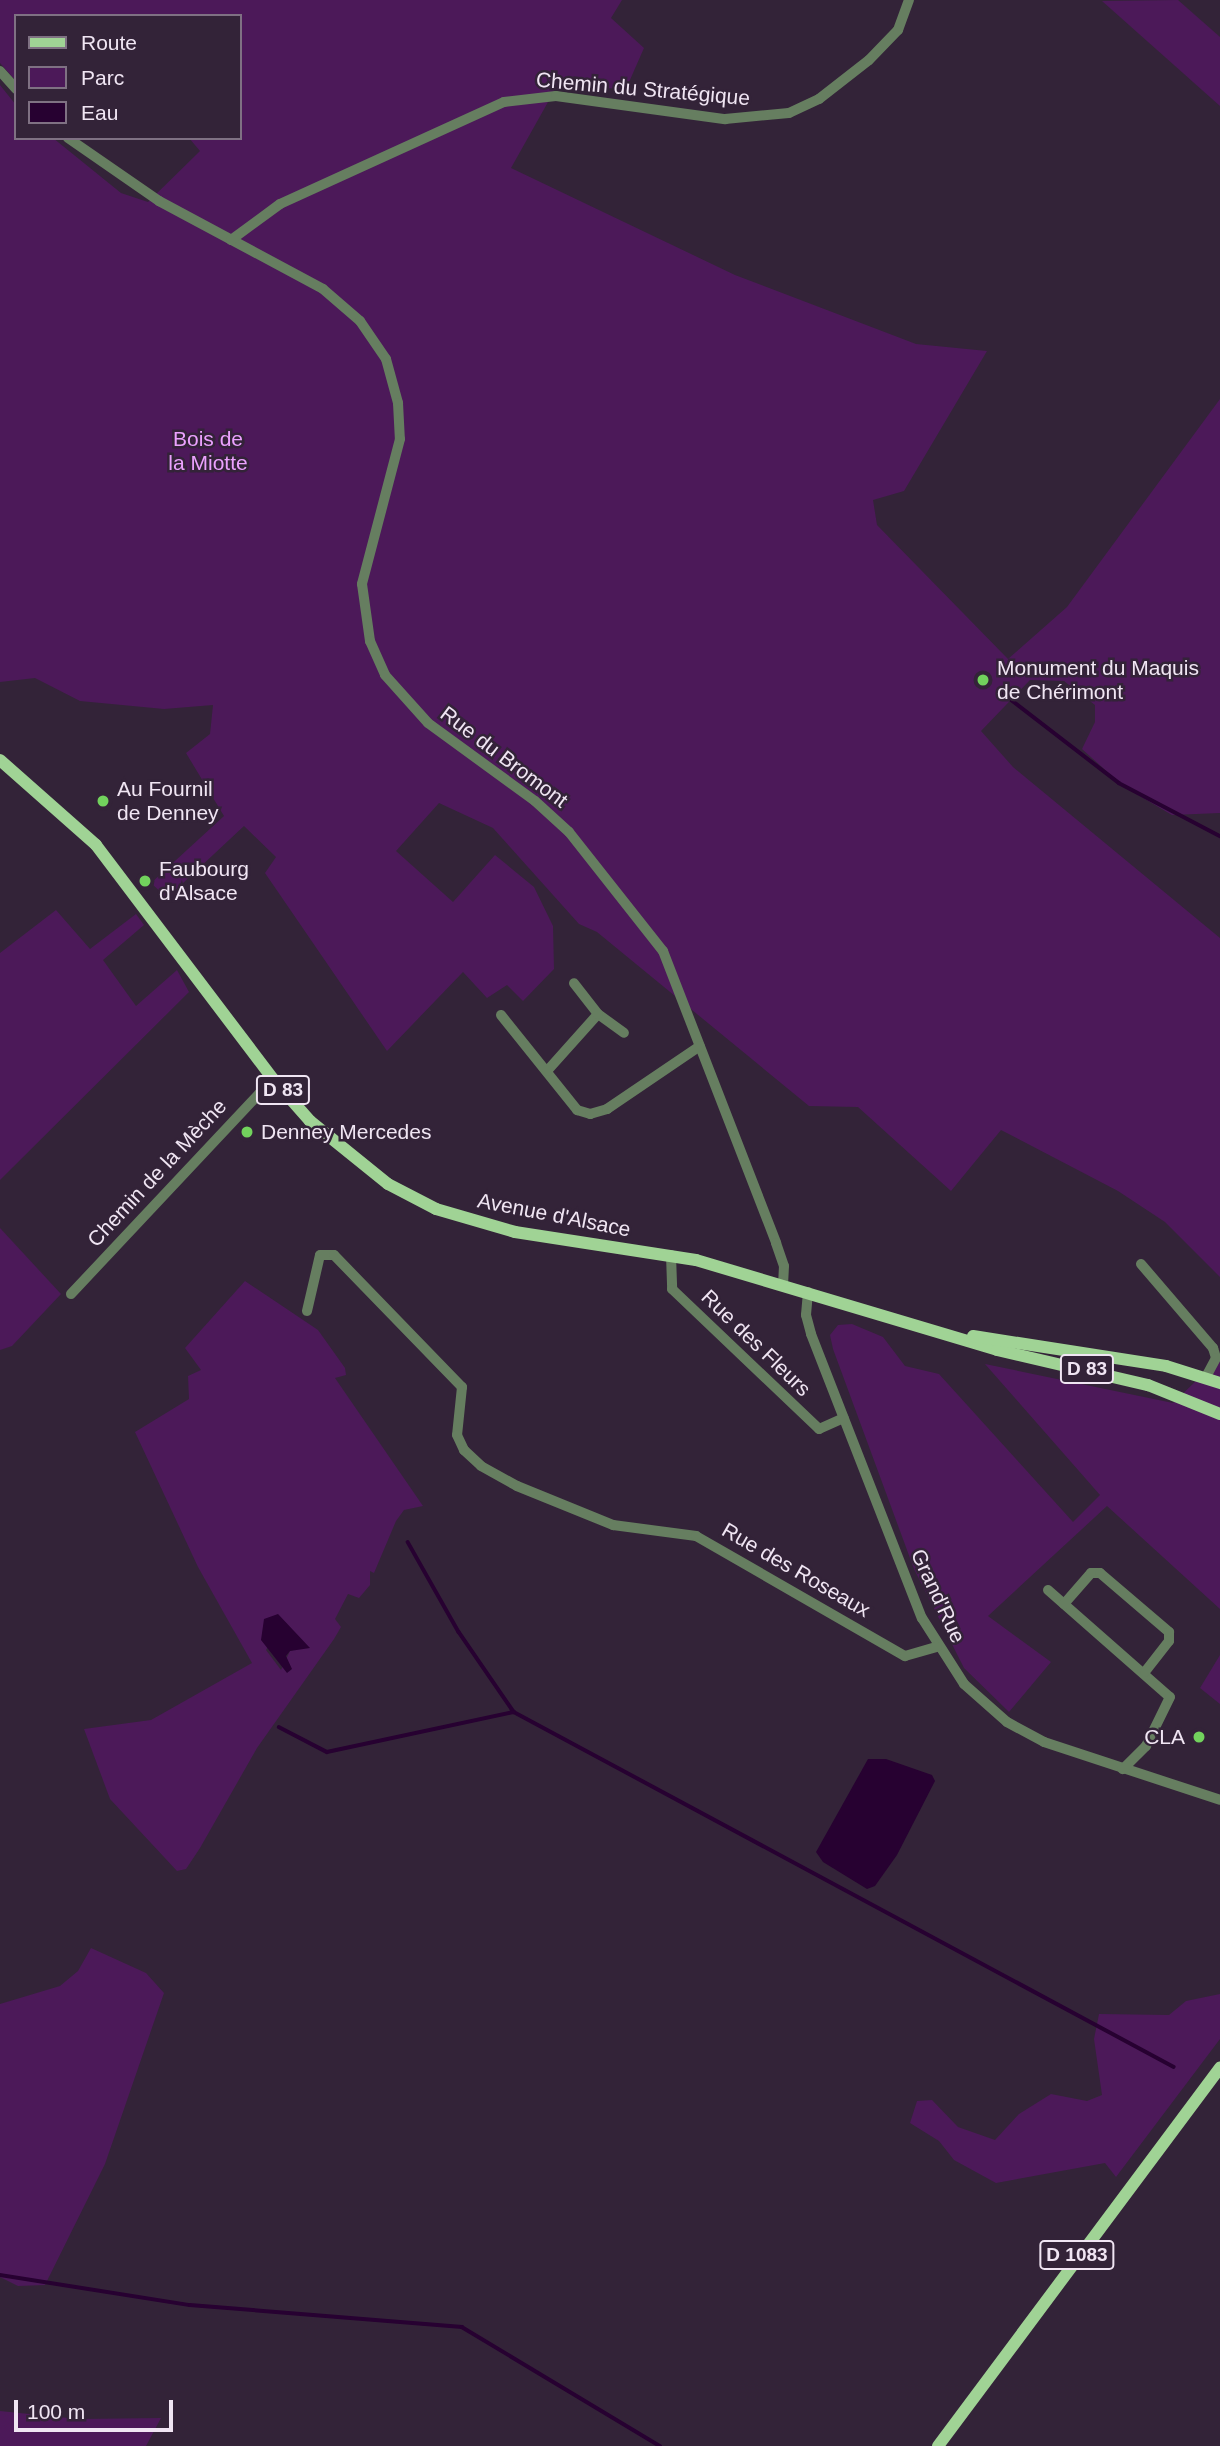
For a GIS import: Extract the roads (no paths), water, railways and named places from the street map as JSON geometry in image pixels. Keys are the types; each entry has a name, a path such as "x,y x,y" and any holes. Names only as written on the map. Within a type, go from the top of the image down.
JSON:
{"main road":[{"name":"Avenue d'Alsace","path":"0,760 96,845 273,1079 347,1155 387,1184 436,1209 515,1231 671,1255 783,1284 997,1350 1148,1385 1220,1414"},
{"name":"Avenue d'Alsace","path":"952,1334 1166,1366 1206,1377"},
{"name":"D 83","path":"1206,1377 1220,1383"},
{"name":"D 1083","path":"938,2446 1220,2067"}],"street":[{"name":"Chemin du Stratégique","path":"231,240 280,204 504,102 556,96 725,120 789,113 820,99 869,61 898,30 909,0"},
{"path":"0,71 14,87"},
{"name":"Rue du Bromont","path":"71,140 159,201 346,306 386,359 398,403 400,439 362,584 370,641 385,675 406,704 535,801 569,832 619,891 663,951 776,1243 784,1266 783,1284"},
{"path":"574,984 598,1014 624,1033"},
{"path":"547,1071 598,1014"},
{"path":"500,1015 577,1110 590,1114 607,1109 700,1045"},
{"name":"Chemin de la Mèche","path":"71,1294 273,1079"},
{"name":"Rue des Roseaux","path":"307,1311 320,1255 334,1255 462,1387 457,1435 481,1466 517,1486 613,1525 672,1531 716,1545 905,1656 937,1647"},
{"name":"Rue des Fleurs","path":"671,1255 672,1289 819,1429 844,1418"},
{"path":"1141,1264 1213,1348 1216,1358 1206,1377"},
{"name":"Grand'Rue","path":"808,1292 806,1315 811,1334 844,1418 937,1647 964,1684 1007,1721 1044,1742 1220,1800"},
{"path":"1064,1605 1091,1573 1100,1573 1169,1632 1169,1641 1144,1672"},
{"path":"1048,1590 1168,1692 1170,1701 1146,1746 1124,1769"}],"water":[{"path":"278,1614 310,1648 290,1651 286,1656 292,1669 287,1673 261,1640 264,1619"},
{"path":"868,1759 886,1759 932,1775 935,1781 897,1855 875,1886 867,1889 823,1862 816,1852"}],"waterway":[{"path":"1001,692 1119,783 1220,836"},
{"path":"408,1542 459,1632 514,1712 1174,2067"},
{"path":"279,1727 327,1752 514,1712"},
{"path":"0,2275 190,2305 462,2327 660,2446"}],"place":[{"name":"Monument du Maquis de Chérimont","path":"983,680"},
{"name":"Au Fournil de Denney","path":"103,801"},
{"name":"Faubourg d'Alsace","path":"145,881"},
{"name":"Denney Mercedes","path":"247,1132"},
{"name":"CLA","path":"1199,1737"}],"park label":[{"name":"Bois de la Miotte","path":"208,451"}]}
